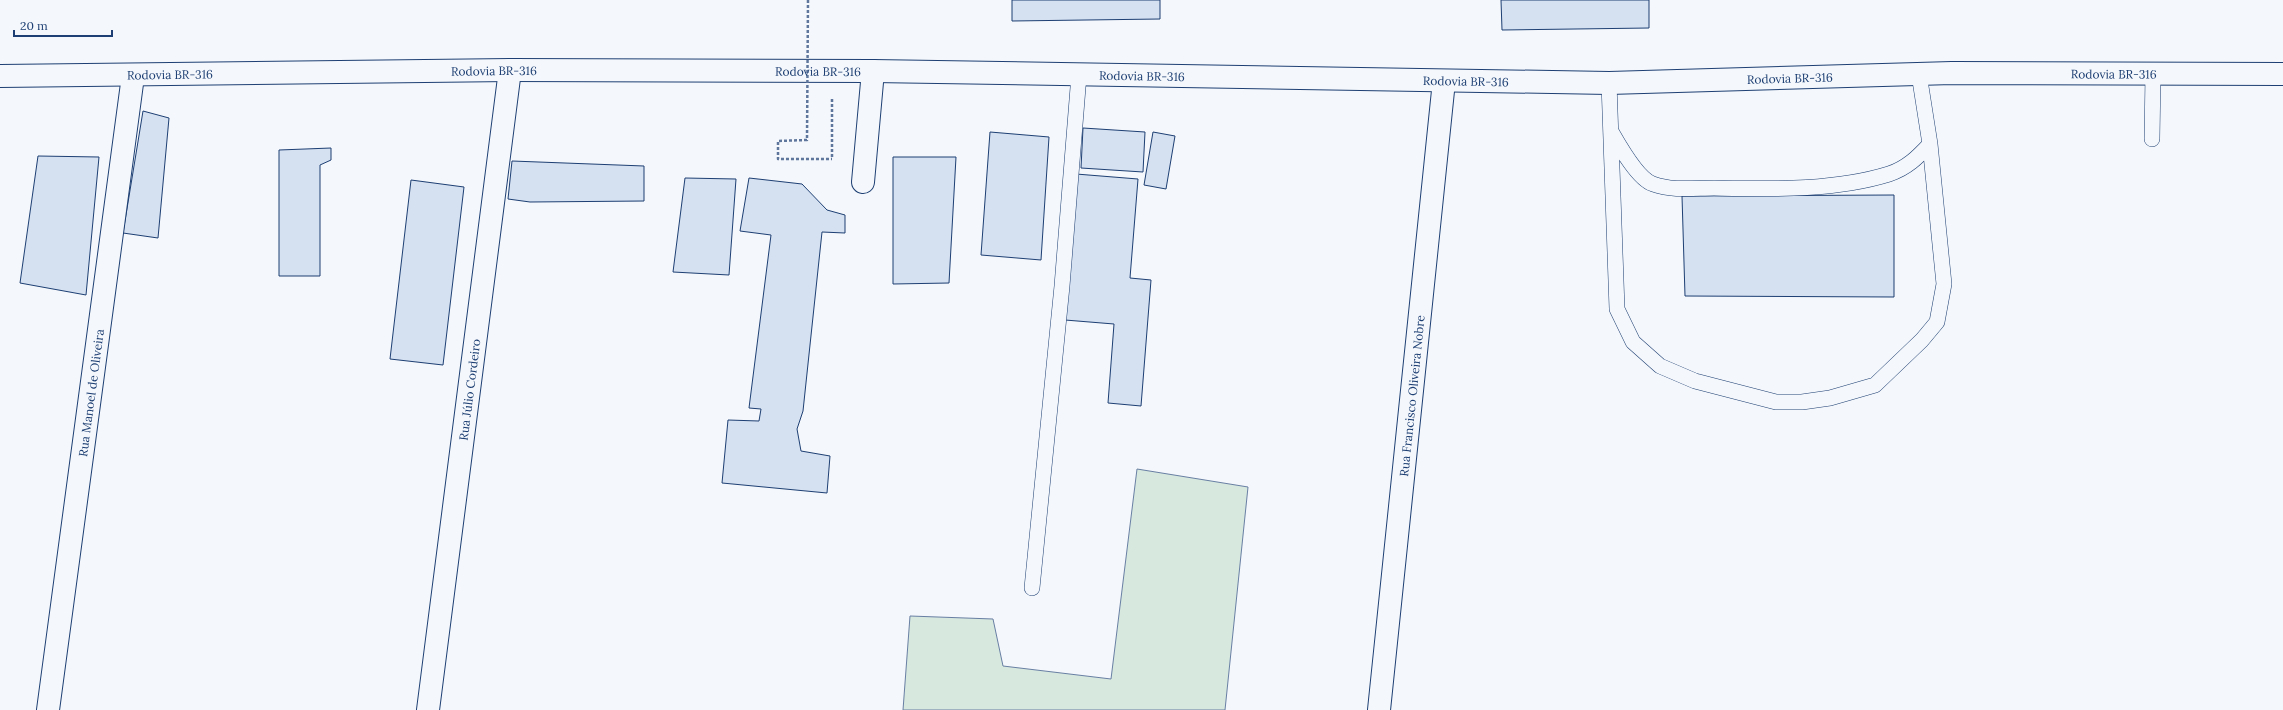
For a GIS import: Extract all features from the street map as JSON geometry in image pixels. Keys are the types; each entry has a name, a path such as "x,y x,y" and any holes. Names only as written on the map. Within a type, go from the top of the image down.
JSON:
{"main road":[{"name":"Rodovia BR-316","path":"0,76 133,76 510,70 873,71 1444,82 1609,83 1920,74 2283,74"},
{"name":"Rua Júlio Cordeiro","path":"428,710 510,70"},
{"path":"863,182 873,71"},
{"name":"Rua Manoel de Oliveira","path":"48,710 133,76"},
{"name":"Rua Francisco Oliveira Nobre","path":"1379,710 1444,82"}],"lane":[{"path":"1609,83 1617,309 1633,342 1660,366 1695,381 1776,402 1802,402 1830,398 1875,385 1922,340 1937,322 1944,284 1930,144 1920,74"},
{"path":"2152,139 2153,74"},
{"path":"1032,588 1062,286 1079,75"},
{"path":"1610,130 1630,162 1652,184 1679,188 1757,189 1844,185 1890,173 1913,163 1930,144"}],"path":[{"path":"808,0 807,140 778,141 778,159 832,159 832,71"}],"shaded area":[{"path":"1137,469 1248,487 1225,710 903,710 910,616 993,619 1003,666 1111,679"}],"building":[{"path":"1012,0 1160,0 1160,19 1012,21"},
{"path":"1501,0 1649,0 1649,28 1502,30"},
{"path":"143,111 169,118 158,238 123,233"},
{"path":"1083,128 1145,132 1143,172 1081,168"},
{"path":"990,132 1049,137 1041,260 981,255"},
{"path":"1153,132 1175,136 1166,189 1144,185"},
{"path":"331,148 331,160 320,165 320,276 279,276 279,150"},
{"path":"38,156 99,157 86,295 20,283"},
{"path":"893,157 956,157 949,283 893,284"},
{"path":"512,161 644,166 644,201 530,202 508,199"},
{"path":"1076,174 1138,179 1130,278 1151,280 1141,406 1108,403 1114,324 1065,320"},
{"path":"685,178 736,179 729,275 673,272"},
{"path":"749,178 802,184 827,210 845,215 845,233 822,232 803,411 797,429 801,451 830,456 827,493 722,483 728,420 759,421 761,409 749,408 771,235 740,231"},
{"path":"411,180 464,187 443,365 390,359"},
{"path":"1894,195 1894,297 1685,296 1682,196"}]}
